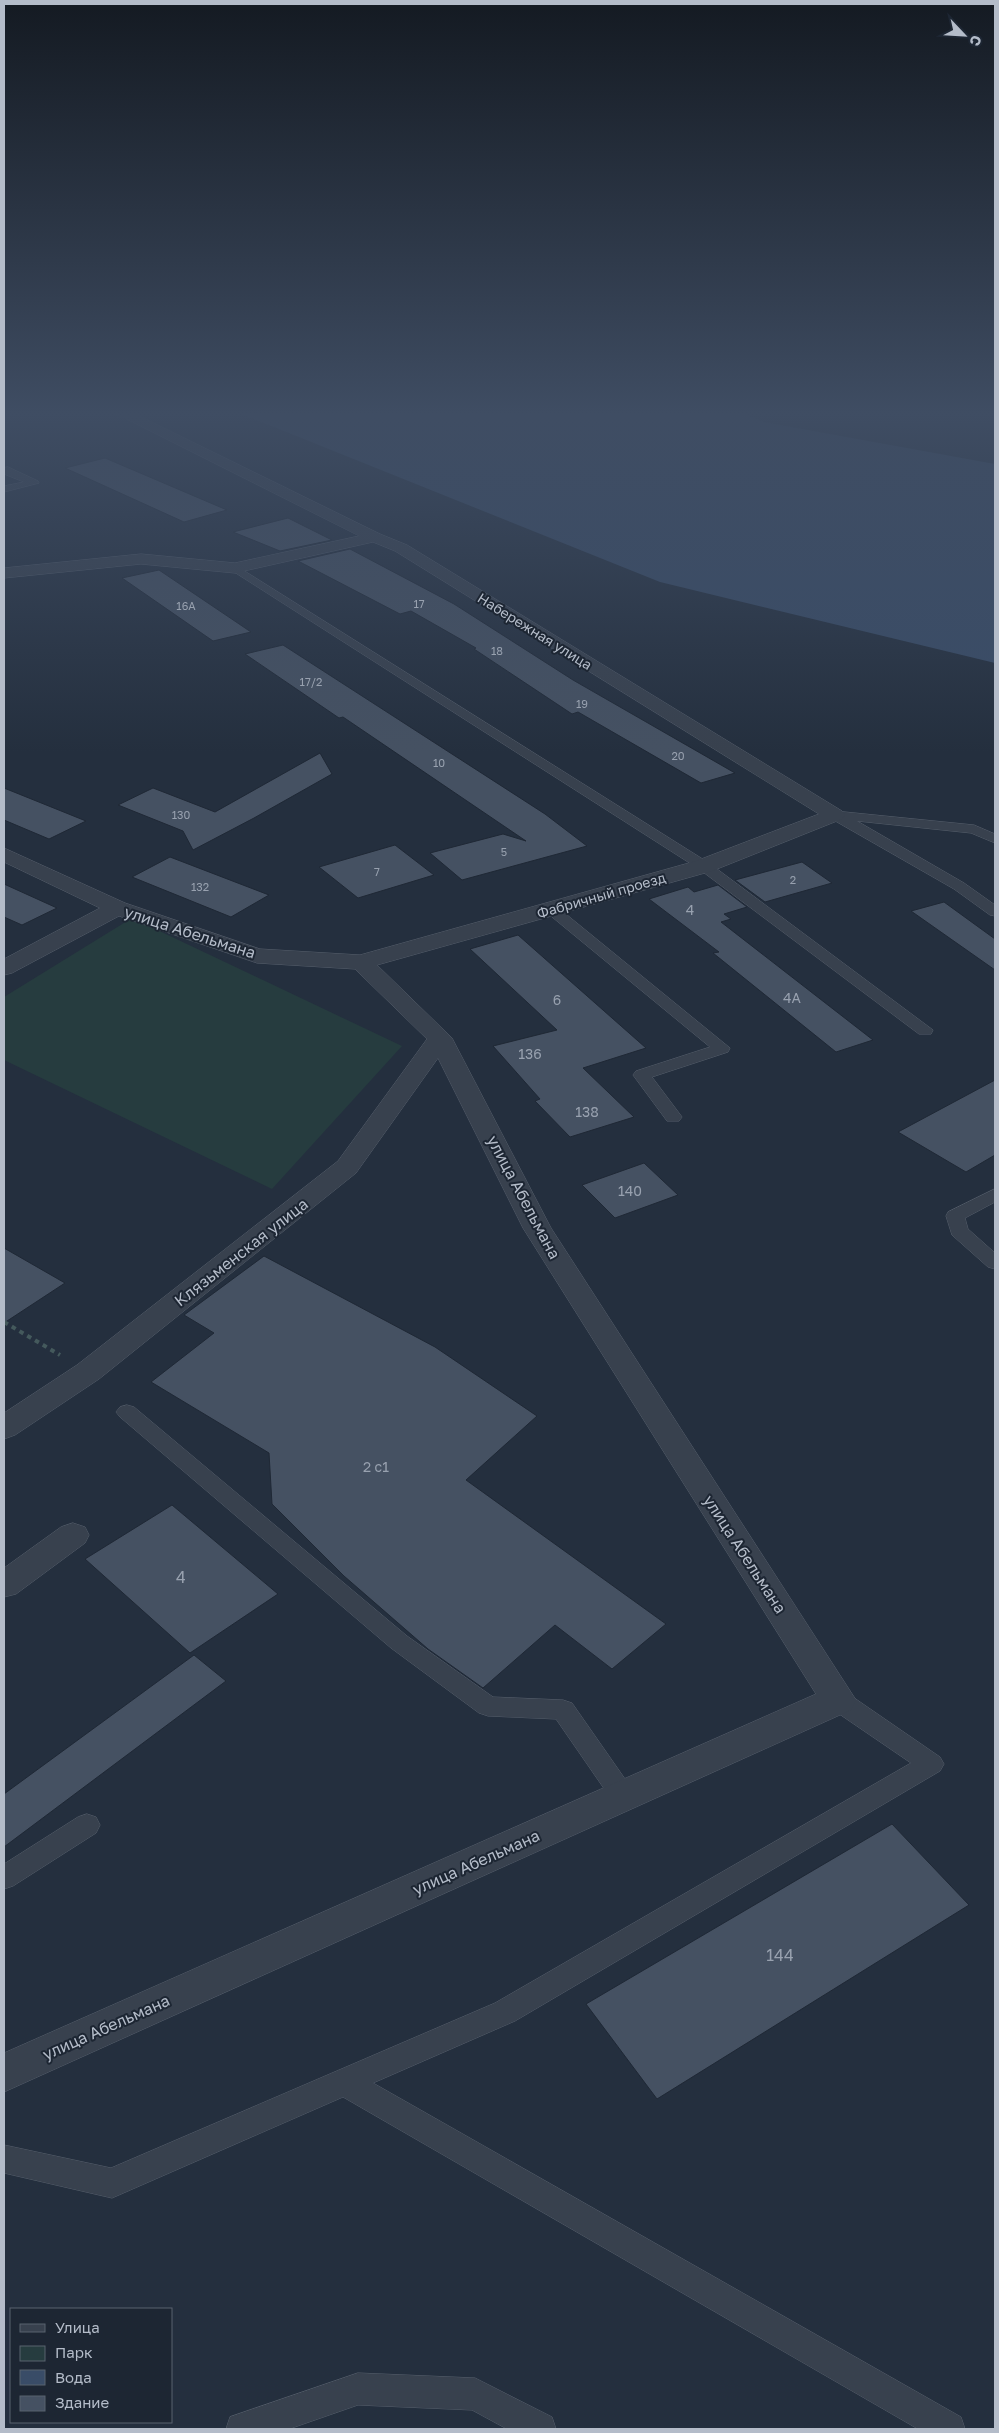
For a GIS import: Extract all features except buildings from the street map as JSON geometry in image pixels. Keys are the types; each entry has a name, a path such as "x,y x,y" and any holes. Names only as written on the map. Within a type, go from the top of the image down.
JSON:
{"street":[{"name":"Набережная улица","path":"349,525 401,548 836,815"},
{"path":"4,573 141,559 235,568 374,537"},
{"name":"Фабричный проезд","path":"362,962 704,866 836,815"},
{"name":"улица Абельмана","path":"4,854 117,908 257,956 362,962 440,1038 537,1228 838,1700 4,2073"},
{"path":"4,968 117,908"},
{"name":"Клязьменская улица","path":"4,1428 88,1372 347,1167 440,1038"},
{"path":"4,1585 73,1535"}],"lane":[{"path":"235,568 704,866 926,1030"},
{"path":"836,815 974,829 995,840"},
{"path":"836,815 959,886 995,912"},
{"path":"551,909 722,1048 642,1075 673,1118"},
{"path":"995,1195 955,1216 959,1231 995,1262"},
{"path":"127,1412 399,1642 488,1706 563,1710 623,1796"},
{"path":"4,2159 112,2183 505,2012 930,1764 838,1700"},
{"path":"4,1878 87,1825"},
{"path":"344,2082 949,2429"},
{"path":"242,2429 358,2389 474,2394 540,2429"}],"path":[{"path":"4,1322 88,1372"}],"green space":[{"path":"132,918 402,1046 272,1189 4,1060 4,997"}],"water":[{"path":"517,525 995,525 995,663 660,582"}]}
